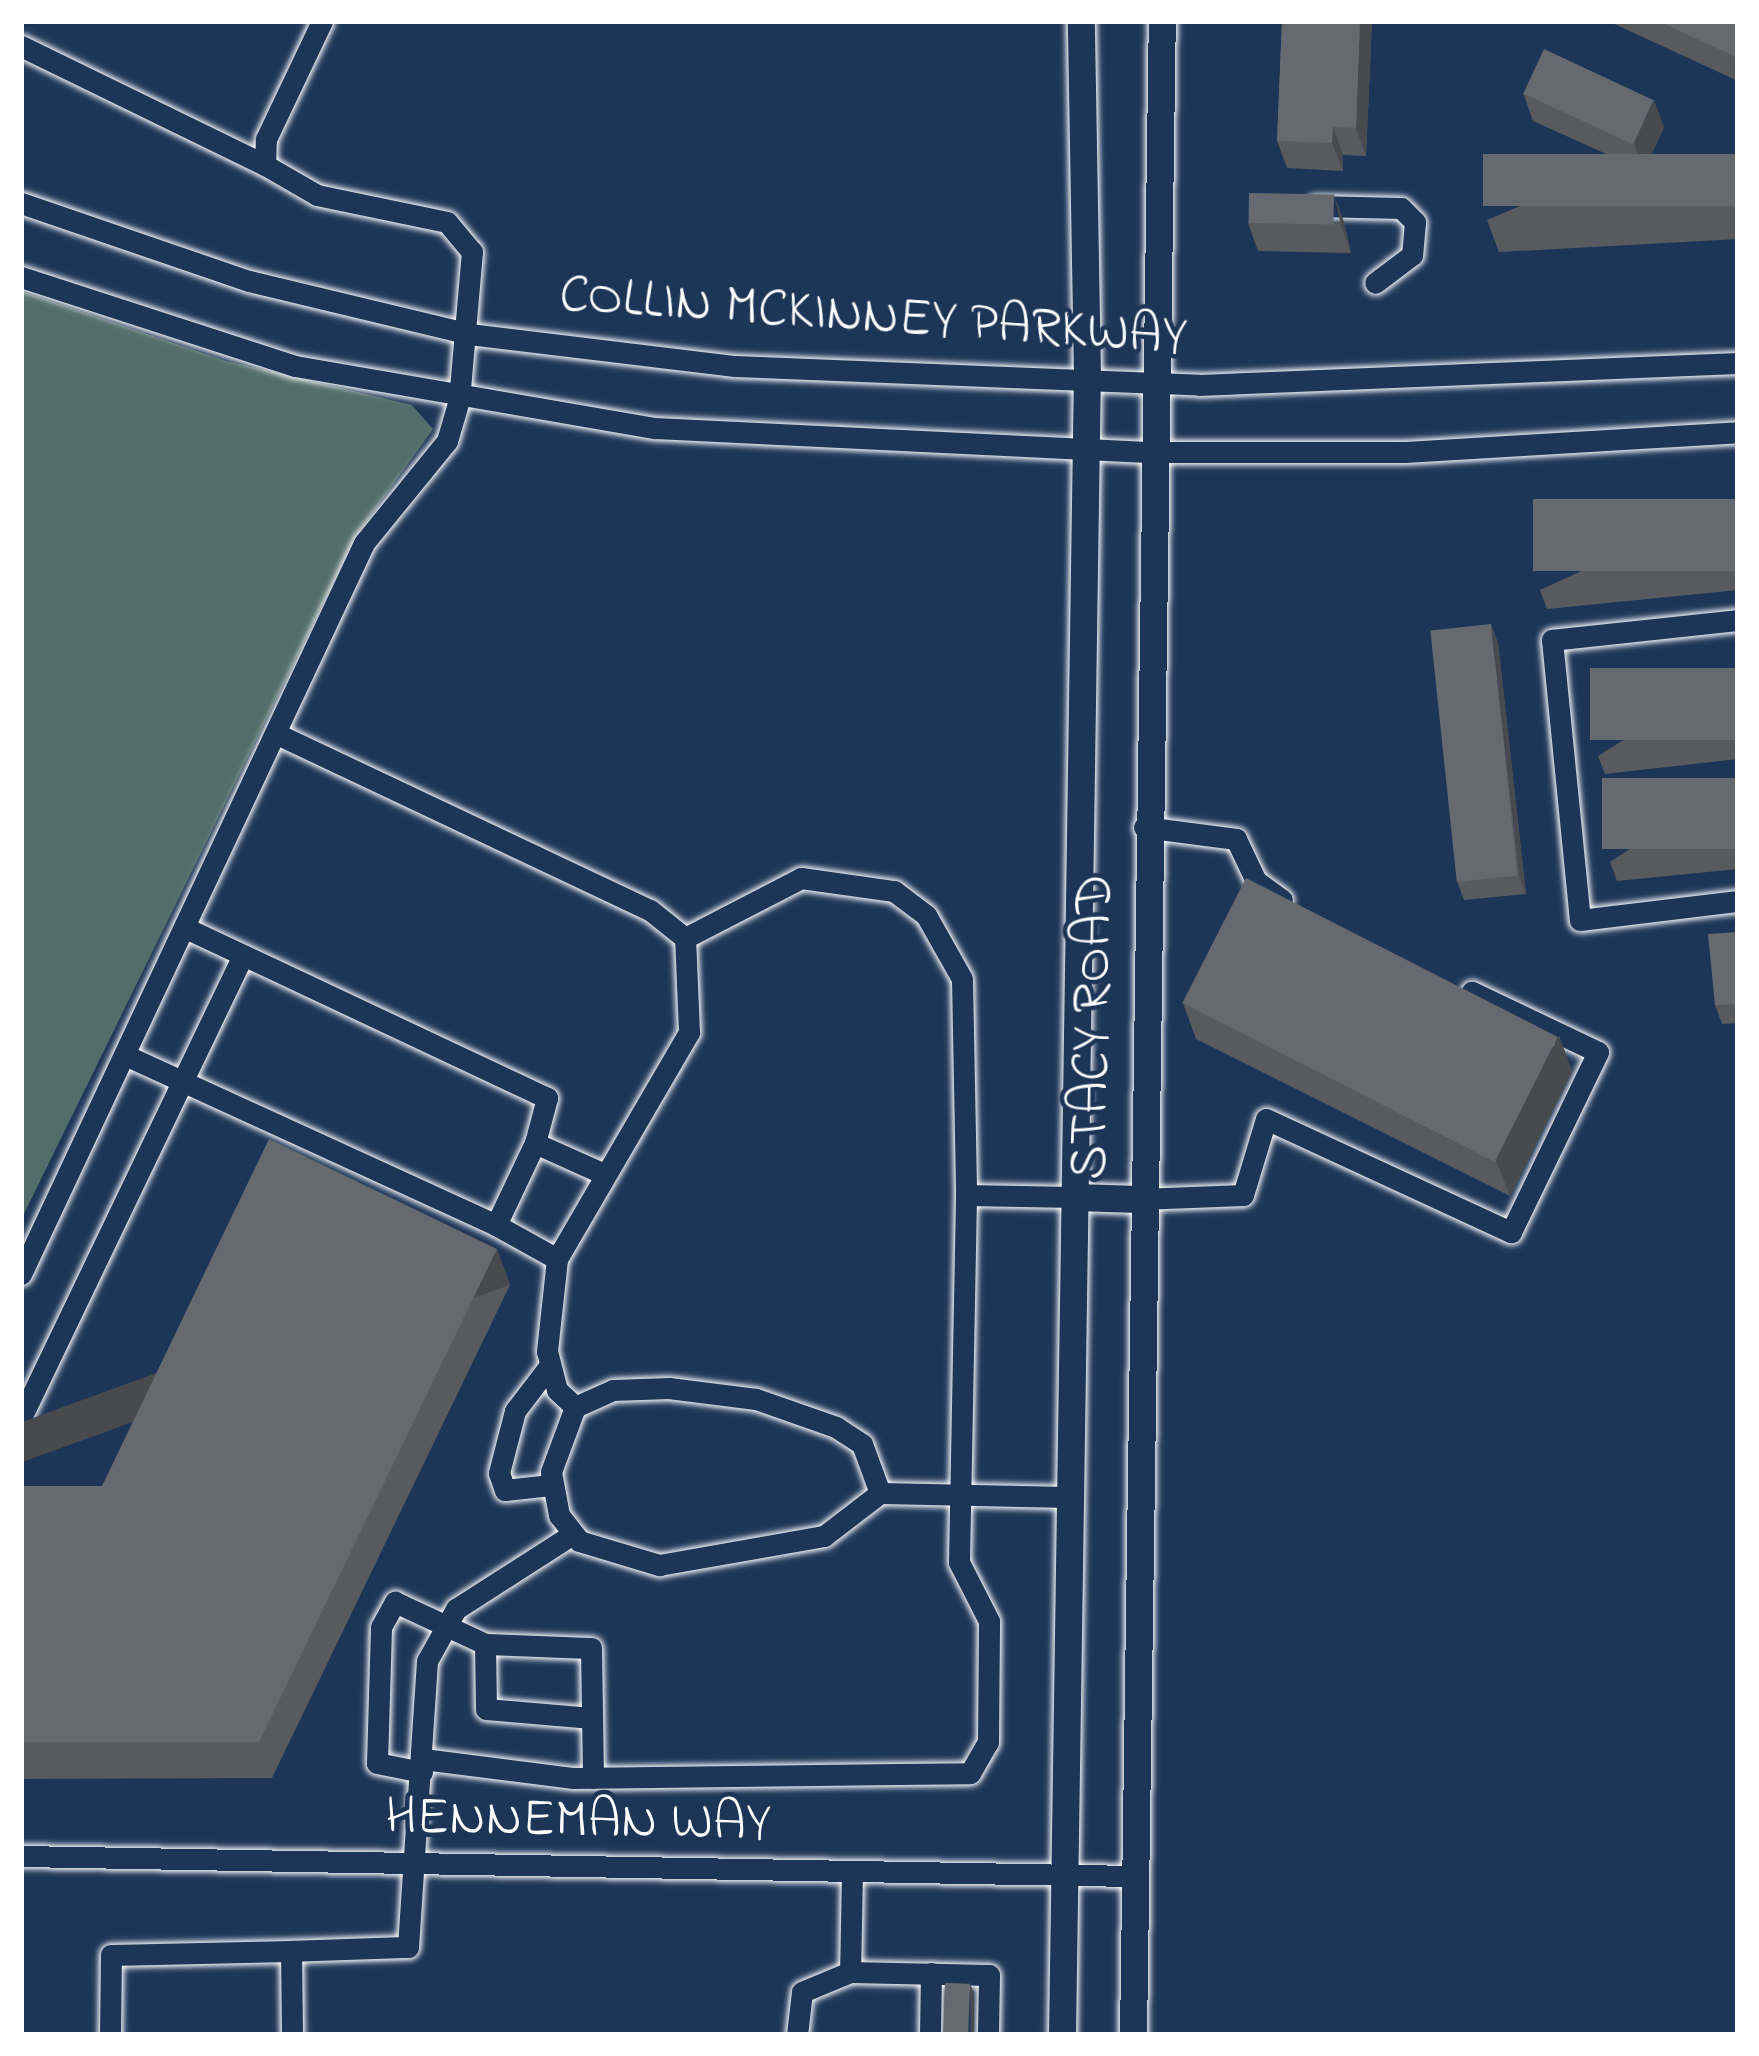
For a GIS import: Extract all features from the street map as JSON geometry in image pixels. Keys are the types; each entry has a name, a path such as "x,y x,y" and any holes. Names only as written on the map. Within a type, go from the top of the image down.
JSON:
{"main road":[{"name":"STACY ROAD","path":"1062,2035 1087,375 1081,21"},
{"name":"STACY ROAD","path":"1133,2035 1147,452 1162,21"},
{"path":"1074,1197 1140,1199"}],"street":[{"path":"265,165 266,139 322,21"},
{"path":"21,46 317,195 447,222 472,252 469,334 447,441 364,542 21,1274"},
{"name":"COLLIN MCKINNEY PARKWAY","path":"21,203 249,281 469,334 736,366 1087,375 1151,381 1485,380 1738,364"},
{"path":"1288,206 1401,208 1415,222 1412,255 1375,284"},
{"name":"COLLIN MCKINNEY PARKWAY","path":"21,277 295,366 459,400 702,431 1147,452 1405,452 1738,432"},
{"path":"1738,620 1552,640 1580,920 1738,902"},
{"path":"277,734 650,910 685,938 689,1032 557,1259 550,1365 515,1411 499,1472 505,1490 551,1485"},
{"path":"1144,827 1219,830 1248,855 1256,881 1298,908"},
{"path":"593,1778 590,1648 485,1644 405,1601 388,1606 381,1627 377,1763 593,1778 970,1773 988,1742 989,1621 959,1562 966,1195 964,993 926,915 859,878 801,878 685,938"},
{"path":"185,928 547,1098 535,1143 496,1225"},
{"path":"21,1418 243,955"},
{"path":"1140,1199 1243,1196 1266,1119 1511,1232 1598,1052 1448,980"},
{"path":"125,1055 496,1225 557,1259"},
{"path":"535,1143 604,1174"},
{"path":"966,1195 1074,1197"},
{"path":"550,1365 575,1407 551,1485 573,1534 632,1563 683,1564 824,1536 880,1493 1069,1497"},
{"path":"575,1407 641,1388 756,1399 862,1444 880,1493"},
{"path":"110,2035 111,1955 408,1947 421,1864 427,1661 446,1623 573,1534"},
{"path":"485,1644 486,1709 592,1718"},
{"name":"HENNEMAN WAY","path":"21,1856 1134,1876"},
{"path":"850,1972 852,1872"},
{"path":"292,1951 292,2035"},
{"path":"797,2035 802,1991 850,1972 989,1975 988,2035"},
{"path":"930,2035 931,1973"}],"green space":[{"path":"21,291 226,361 412,405 433,429 356,536 21,1220"}],"building":[{"path":"1282,21 1360,21 1356,128 1333,127 1332,143 1277,141"},
{"path":"1658,21 1738,21 1738,58"},
{"path":"1544,49 1654,100 1633,145 1523,93"},
{"path":"1483,154 1738,154 1738,206 1483,206"},
{"path":"1249,193 1334,194 1333,224 1248,223"},
{"path":"1533,499 1738,499 1738,571 1533,571"},
{"path":"1491,624 1517,876 1457,882 1430,630"},
{"path":"1590,668 1738,668 1738,740 1590,740"},
{"path":"1602,778 1738,778 1738,849 1602,849"},
{"path":"1246,878 1558,1037 1494,1162 1182,1003"},
{"path":"1738,932 1738,1004 1715,1005 1708,934"},
{"path":"269,1139 497,1249 259,1742 21,1742 21,1486 102,1486"},
{"path":"945,1983 970,1984 968,2035 943,2035"}]}
